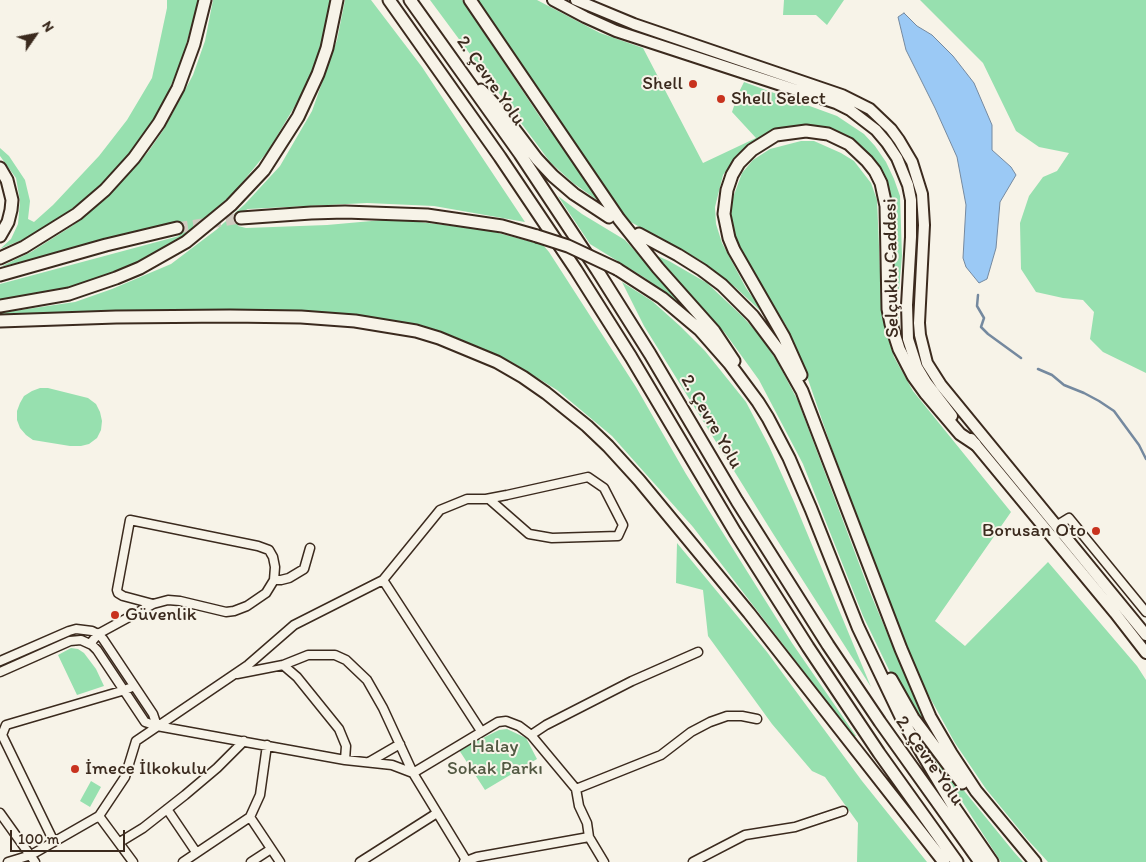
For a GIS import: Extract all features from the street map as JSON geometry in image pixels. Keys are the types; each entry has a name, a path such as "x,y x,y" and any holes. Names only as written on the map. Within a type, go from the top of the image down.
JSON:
{"highway":[{"path":"0,258 38,239 76,214 105,190 134,158 159,123 178,88 194,44 205,0"},
{"path":"0,306 69,294 116,278 147,264 186,242 224,212 264,170 298,118 324,57 338,0"},
{"name":"2. Çevre Yolu","path":"389,0 494,149 570,262 631,357 735,532 808,647 885,761 957,862"},
{"name":"2. Çevre Yolu","path":"410,0 520,154 597,270 650,354 737,501 828,646 885,730 980,862"},
{"path":"470,0 619,219 658,268 724,344 746,384 768,418 789,458 812,509 858,627 904,723 954,807 992,862"},
{"path":"465,77 490,99 537,159 553,176 574,194 608,217"},
{"path":"811,416 805,389 791,350 734,250 729,238 724,214 727,190 732,175 739,163 762,142 776,135 793,132 819,132 839,138 858,151 875,171 881,183 886,206 888,309 899,349 913,376 926,394 960,434 975,444"},
{"path":"0,168 7,180 12,200 8,222 0,236"},
{"path":"241,218 345,212 419,215 478,221 538,236 568,246 616,269 662,298 700,330 746,384"},
{"path":"0,275 106,245 177,228"},
{"path":"638,234 702,270 737,298 754,316 780,352 802,391 907,664 930,717 976,791 1035,862"},
{"path":"0,321 221,316 301,317 355,321 408,330 439,338 490,359 523,377 587,426 639,480 749,613 944,862"},
{"path":"858,627 879,656 913,718 939,754 1010,842 1035,862"}],"main road":[{"name":"Selçuklu Caddesi","path":"553,0 585,17 616,30 836,103 850,110 876,130 897,158 908,185 911,200 912,237 907,325 917,367 958,424 1146,653"},
{"name":"Selçuklu Caddesi","path":"576,0 634,24 842,95 870,109 891,129 912,162 922,194 924,225 919,323 920,335 928,363 941,385 1146,635"}],"street":[{"path":"8,862 33,858 54,842 99,816 125,777 136,741 235,674 294,625 382,580 440,510 468,499 489,498 529,534 552,538 618,536 623,525 604,488 588,477 486,499"},
{"path":"1056,526 1069,518 1146,612"},
{"path":"90,644 98,634 153,604 168,600 180,600 226,612 247,606 266,593 274,580 275,567 273,557 269,550 258,546 130,520 116,590 124,596 153,604"},
{"path":"274,580 289,578 304,570 310,548"},
{"path":"382,580 481,731"},
{"path":"0,661 69,631 85,630 98,634 152,714 157,726"},
{"path":"0,672 70,641 81,640 97,650 145,722 157,726 244,740 345,760 397,767 413,773"},
{"path":"531,734 632,681 698,652"},
{"path":"235,674 283,665 308,655 335,655 346,660 367,680 383,708 413,773 465,861 589,837"},
{"path":"283,665 297,677 339,729 346,746 345,760"},
{"path":"54,842 2,735 2,728 6,725 134,686"},
{"path":"576,789 661,755 691,732 710,722 727,716 757,719"},
{"path":"413,773 498,722 506,721 519,726 531,734 576,789 579,806 587,823 589,837 604,862"},
{"path":"120,842 143,828 167,809 216,768 244,740"},
{"path":"369,762 400,744"},
{"path":"183,862 250,817 260,794 266,745"},
{"path":"167,809 196,852"},
{"path":"693,862 745,835 796,827 843,811"},
{"path":"0,813 33,858"},
{"path":"360,862 437,813"},
{"path":"99,816 133,862"},
{"path":"250,817 280,862"},
{"path":"251,862 271,849"}],"green space":[{"path":"167,0 199,0 181,62 157,117 132,151 98,188 60,218 29,237 0,249 11,239 18,224 20,201 16,178 0,156 0,148 9,156 25,180 30,201 28,219 34,222 53,205 99,156 127,120 152,78 167,8"},
{"path":"213,0 332,0 329,19 308,84 268,151 236,190 207,218 189,234 165,249 118,273 77,287 0,301 0,284 179,236 177,223 109,238 51,255 0,267 31,252 72,226 107,198 148,152 164,129 193,75 205,41"},
{"path":"345,0 371,0 422,67 525,222 434,206 367,203 248,209 236,215 238,226 246,228 327,225 394,219 487,230 543,245 636,387 686,474 792,643 856,736 854,737 693,527 612,436 557,390 510,361 455,337 426,328 356,316 86,313 0,315 0,313 75,302 112,289 171,264 216,230 245,204 280,166 312,111 337,40"},
{"path":"430,0 462,0 548,129 551,128 600,202 573,183 550,162"},
{"path":"474,0 537,0 600,33 643,48 703,163 756,138 732,112 744,82 837,116 864,134 886,162 900,196 902,256 898,300 900,341 892,307 885,184 837,133 757,141 734,160 723,175 715,207 716,224 722,243 746,288 764,314 735,287 700,260 627,220 551,115"},
{"path":"784,0 844,0 827,25 816,15 783,15"},
{"path":"920,0 1146,0 1146,373 1103,352 1090,339 1094,312 1083,300 1036,292 1021,269 1020,223 1029,196 1043,177 1057,171 1069,153 1039,147 1016,131 983,63"},
{"path":"801,141 814,141 841,153 854,161 871,183 877,200 882,316 894,357 913,391 1011,512 935,621 965,646 1048,562 1137,666 1146,680 1146,862 1048,862 986,789 955,743 918,676 832,449 801,359 787,327 740,252 733,232 730,217 731,203 742,173 753,160 770,149"},
{"path":"558,196 582,214 625,240 694,316 645,278 590,244"},
{"path":"653,254 707,283 743,317 760,336 777,361 798,401 869,590 918,707 933,733 930,735 890,672 863,616 803,464 759,380 725,333 697,305"},
{"path":"622,282 652,301 680,326 705,351 746,402 769,446 795,504 871,687 644,326"},
{"path":"40,388 48,388 88,398 96,404 102,421 101,430 97,438 89,444 70,446 33,440 26,435 20,428 17,420 17,411 24,396"},
{"path":"677,543 767,652 862,781 927,862 857,862 858,823 825,777 812,771 772,724 708,636 703,590 676,583"},
{"path":"71,648 78,649 84,653 96,669 104,686 77,695 58,655"},
{"name":"Halay Sokak Parkı","path":"507,729 526,738 537,759 485,790 459,750 499,730"},
{"path":"930,749 1014,852 1023,862 1001,862"},
{"path":"91,781 101,787 90,807 80,801"}],"water":[{"path":"904,13 917,26 932,35 953,56 974,83 992,125 992,150 1011,167 1016,175 1000,202 996,248 987,279 979,283 966,267 963,258 966,205 957,157 906,50 898,17"}],"waterway":[{"path":"978,295 977,306 984,318 981,327 1021,358"},
{"path":"1038,369 1052,375 1064,385 1084,393 1114,411 1139,445 1146,459"}],"tunnel":[{"path":"177,228 241,218"}],"place":[{"name":"Shell","path":"693,84"},
{"name":"Shell Select","path":"721,99"},
{"name":"Borusan Oto","path":"1096,531"},
{"name":"Güvenlik","path":"115,615"},
{"name":"İmece İlkokulu","path":"75,769"}]}
